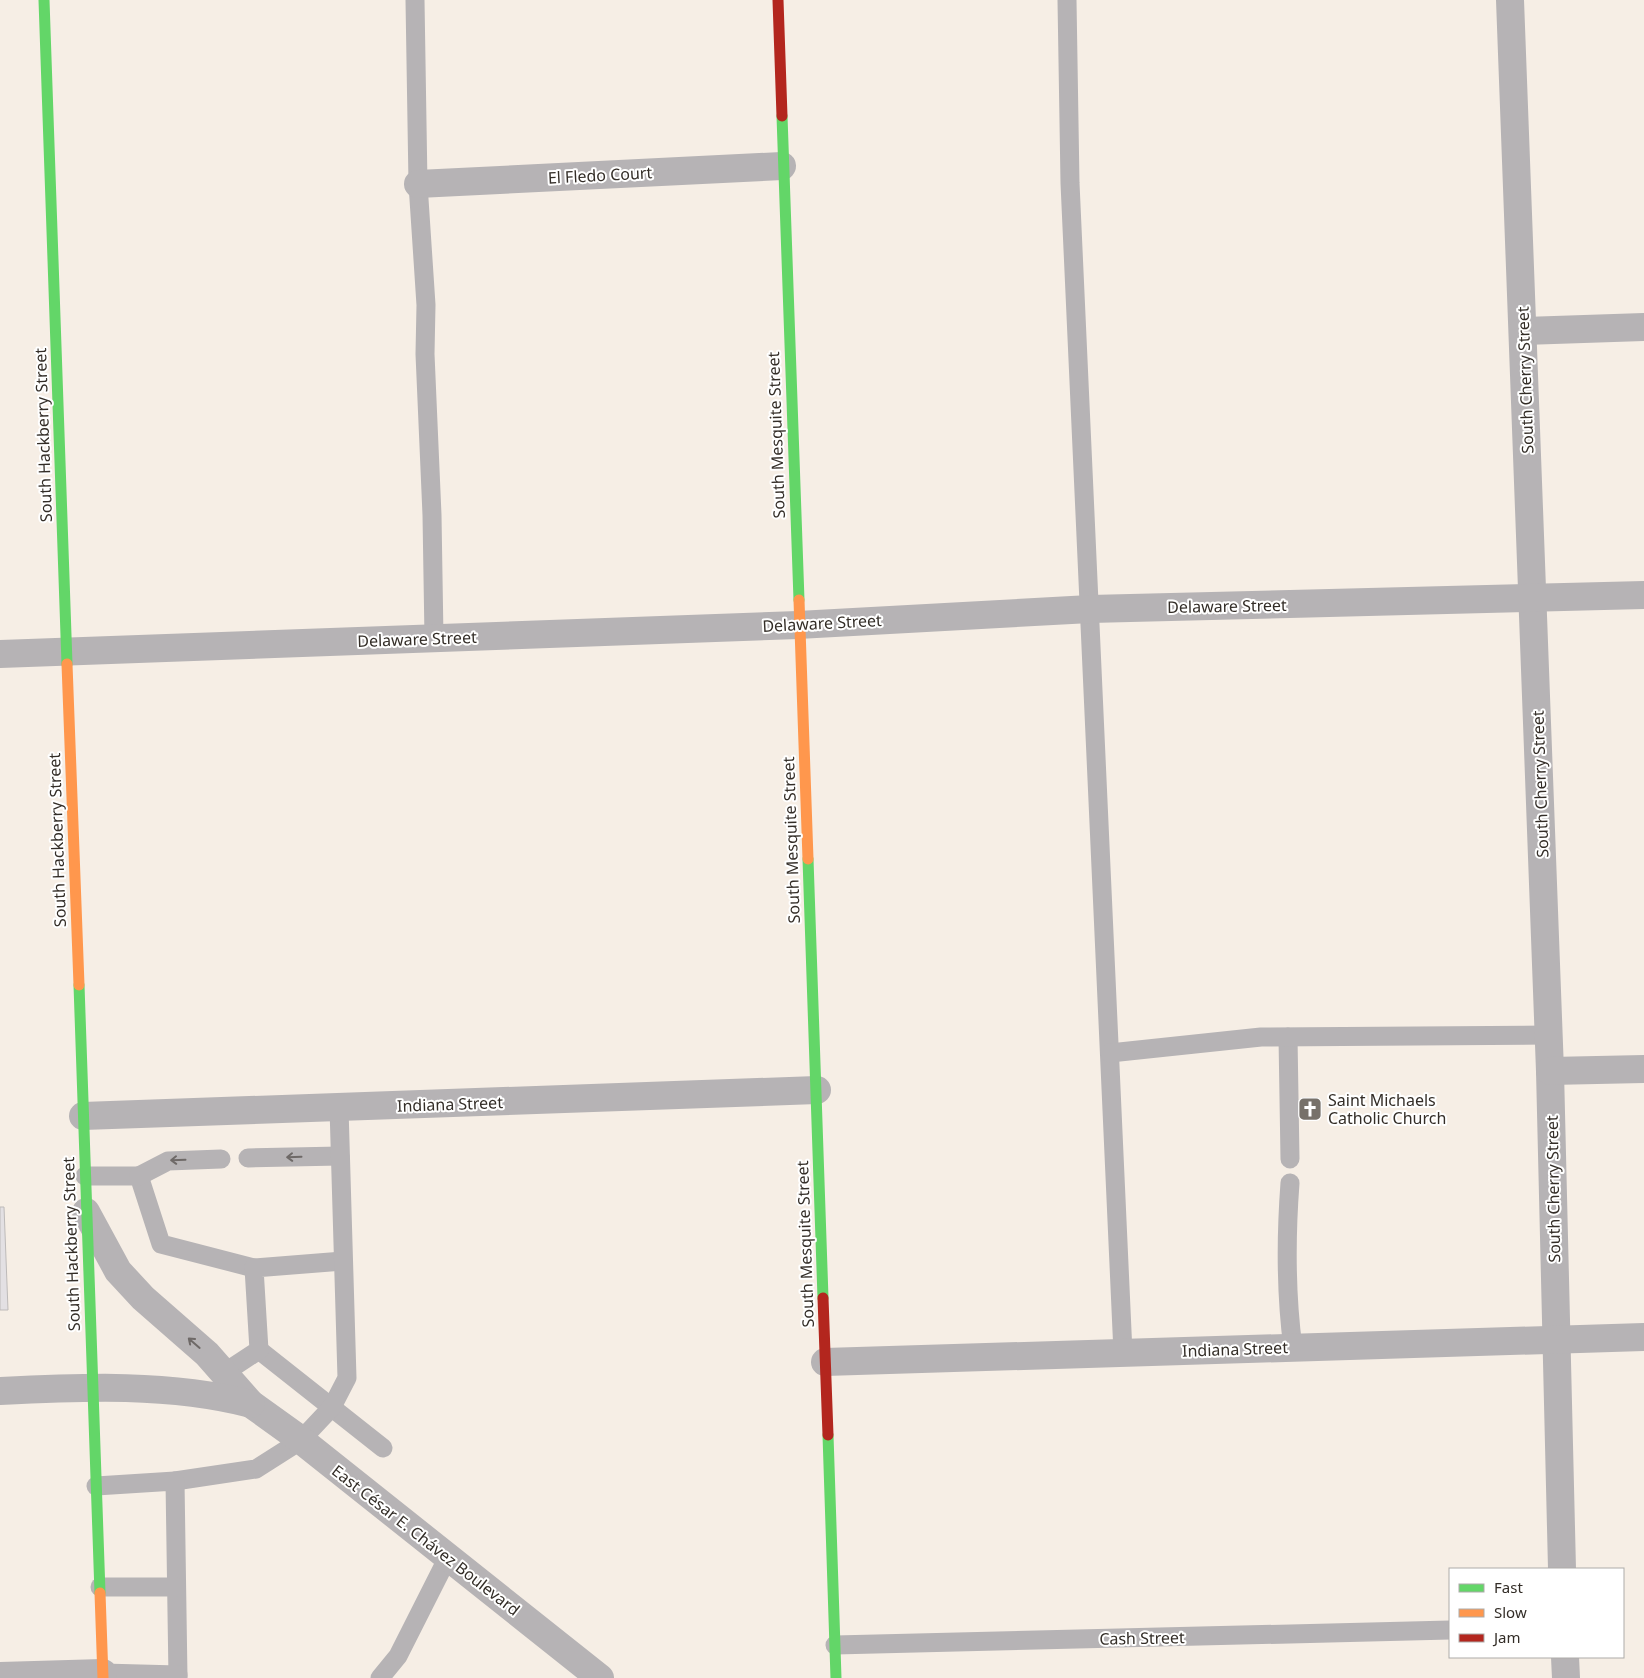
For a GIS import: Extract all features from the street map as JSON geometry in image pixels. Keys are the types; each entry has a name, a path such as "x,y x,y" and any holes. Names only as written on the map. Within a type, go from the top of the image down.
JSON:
{"main road":[{"name":"South Hackberry Street","path":"44,0 103,1675"},
{"name":"South Mesquite Street","path":"778,0 782,166 817,1090 836,1678"}],"street":[{"name":"South Cherry Street","path":"1510,0 1549,1035 1562,1568"},
{"name":"El Fledo Court","path":"418,184 782,166"},
{"path":"1523,331 1644,327"},
{"name":"Delaware Street","path":"0,654 798,625 1090,609 1644,595"},
{"path":"1550,1072 1644,1069"},
{"name":"Indiana Street","path":"83,1116 817,1090"},
{"name":"East César E. Chávez Boulevard","path":"86,1212 118,1271 142,1298 207,1354 251,1404 600,1678"},
{"name":"Indiana Street","path":"825,1362 1644,1337"},
{"path":"0,1390 93,1387"},
{"name":"East César E. Chávez Boulevard","path":"93,1387 216,1395 251,1404"},
{"path":"1565,1658 1566,1678"},
{"path":"0,1676 103,1675"}],"lane":[{"path":"415,0 418,184 426,305 425,354 432,515 434,638"},
{"path":"1066,0 1071,202 1123,1353"},
{"path":"1110,1053 1261,1037 1549,1035"},
{"path":"1288,1037 1290,1159"},
{"path":"96,1486 175,1481 256,1469 300,1441 332,1407 347,1378 339,1108"},
{"path":"248,1158 340,1156"},
{"path":"85,1176 139,1176 168,1160 221,1159"},
{"path":"139,1176 162,1244 254,1268 344,1261"},
{"path":"1290,1183 1287,1216 1288,1308 1294,1348"},
{"path":"254,1268 259,1350 383,1448"},
{"path":"224,1373 259,1350"},
{"path":"103,1675 178,1676 175,1481"},
{"path":"380,1678 398,1656 448,1557"},
{"path":"100,1587 176,1587"},
{"name":"Cash Street","path":"835,1645 1449,1630"}],"building":[{"path":"0,1207 4,1207 8,1310 0,1310"}],"traffic: fast":[{"path":"44,0 67,664"},
{"path":"782,116 799,600"},
{"path":"808,859 823,1298"},
{"path":"79,985 100,1593"},
{"path":"828,1435 836,1678"}],"traffic: slow":[{"path":"799,600 808,859"},
{"path":"67,664 79,985"},
{"path":"100,1593 103,1678"}],"traffic: jam":[{"path":"778,0 782,116"},
{"path":"823,1298 828,1435"}],"place":[{"name":"Saint Michaels Catholic Church","path":"1310,1109"}]}
